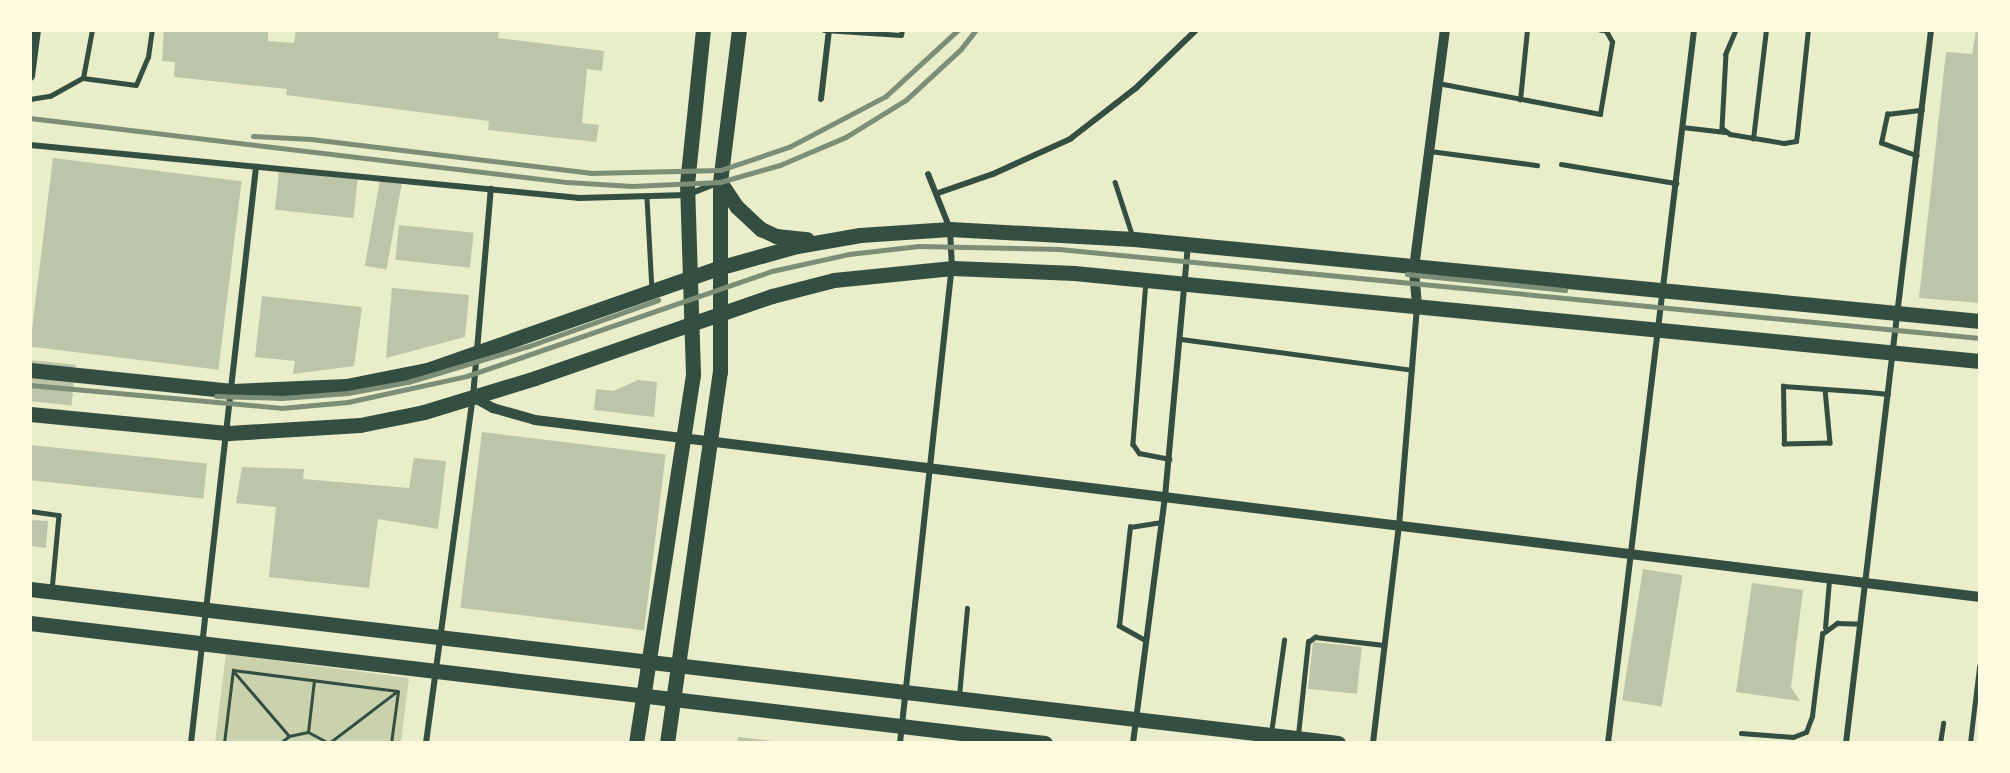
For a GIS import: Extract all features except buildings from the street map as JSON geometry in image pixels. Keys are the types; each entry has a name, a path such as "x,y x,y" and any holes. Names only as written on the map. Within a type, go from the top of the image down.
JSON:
{"main road":[{"path":"636,743 693,374 687,195 703,30"},
{"path":"667,743 720,372 718,268 720,182 739,30"},
{"path":"720,182 737,207 761,230 790,238 828,239 950,230 1134,240 1980,321"},
{"path":"30,370 232,391 346,386 427,370 477,355 718,268 828,239"},
{"path":"30,414 228,433 360,425 473,397 718,313 834,280 952,268 1184,283 1658,331 1980,360"},
{"path":"30,589 1338,743"},
{"path":"30,623 1045,743"}],"street":[{"path":"30,76 36,30"},
{"path":"821,99 827,30"},
{"path":"938,194 993,174 1070,138 1136,88 1196,30"},
{"path":"1373,743 1399,526 1417,305 1414,268 1445,30"},
{"path":"1608,743 1694,30"},
{"path":"1846,743 1899,314 1931,30"},
{"path":"30,145 579,198 647,198 687,195 720,182"},
{"path":"191,743 228,433 256,167"},
{"path":"900,743 932,469 952,268 950,230 938,194 928,174"},
{"path":"426,743 473,397 490,189"},
{"path":"1133,743 1165,497 1188,246"},
{"path":"473,397 493,408 535,420 1980,597"}],"lane":[{"path":"83,78 92,30"},
{"path":"30,99 50,96 83,78 136,85 148,57 152,30"},
{"path":"827,30 901,35 902,30"},
{"path":"1520,99 1527,30"},
{"path":"1438,83 1600,114 1612,42 1606,31 1600,30"},
{"path":"1725,132 1721,120 1726,54 1736,30"},
{"path":"1753,139 1766,30"},
{"path":"1682,127 1725,132 1753,139 1796,141 1808,30"},
{"path":"1917,156 1881,142 1887,114 1922,110"},
{"path":"1430,151 1538,165"},
{"path":"1562,164 1676,183"},
{"path":"1115,182 1134,240"},
{"path":"647,198 652,292"},
{"path":"1146,280 1133,444 1139,453 1169,459"},
{"path":"1181,339 1412,370"},
{"path":"1825,389 1830,442 1784,444 1784,386 1825,389 1888,394"},
{"path":"30,511 59,514 52,592"},
{"path":"1146,642 1119,626 1130,527 1162,522"},
{"path":"1741,733 1784,740 1800,735 1809,725 1825,628 1829,578"},
{"path":"959,698 967,608"},
{"path":"1825,628 1837,622 1860,624"},
{"path":"1298,738 1308,642 1315,638 1384,645"},
{"path":"1271,735 1284,640"},
{"path":"1970,743 1980,667"},
{"path":"1940,743 1943,723"}],"path":[{"path":"233,670 398,691"},
{"path":"233,670 289,736"},
{"path":"224,743 233,670"},
{"path":"308,732 314,681"},
{"path":"280,743 289,736 308,732 329,743 398,691"},
{"path":"391,743 398,691"}],"green space":[{"path":"226,654 409,678 401,743 215,743"}],"railway":[{"path":"253,136 311,139 590,173 721,170 789,147 886,96 958,30"},
{"path":"30,118 567,182 632,186 720,182 780,165 846,137 906,100 961,49 976,30"},
{"path":"30,385 281,408 348,402 467,376 772,271 849,254 919,246 1059,249 1980,338"},
{"path":"1407,274 1565,290"},
{"path":"216,396 282,398 348,393 408,382 529,346 658,300"}]}
